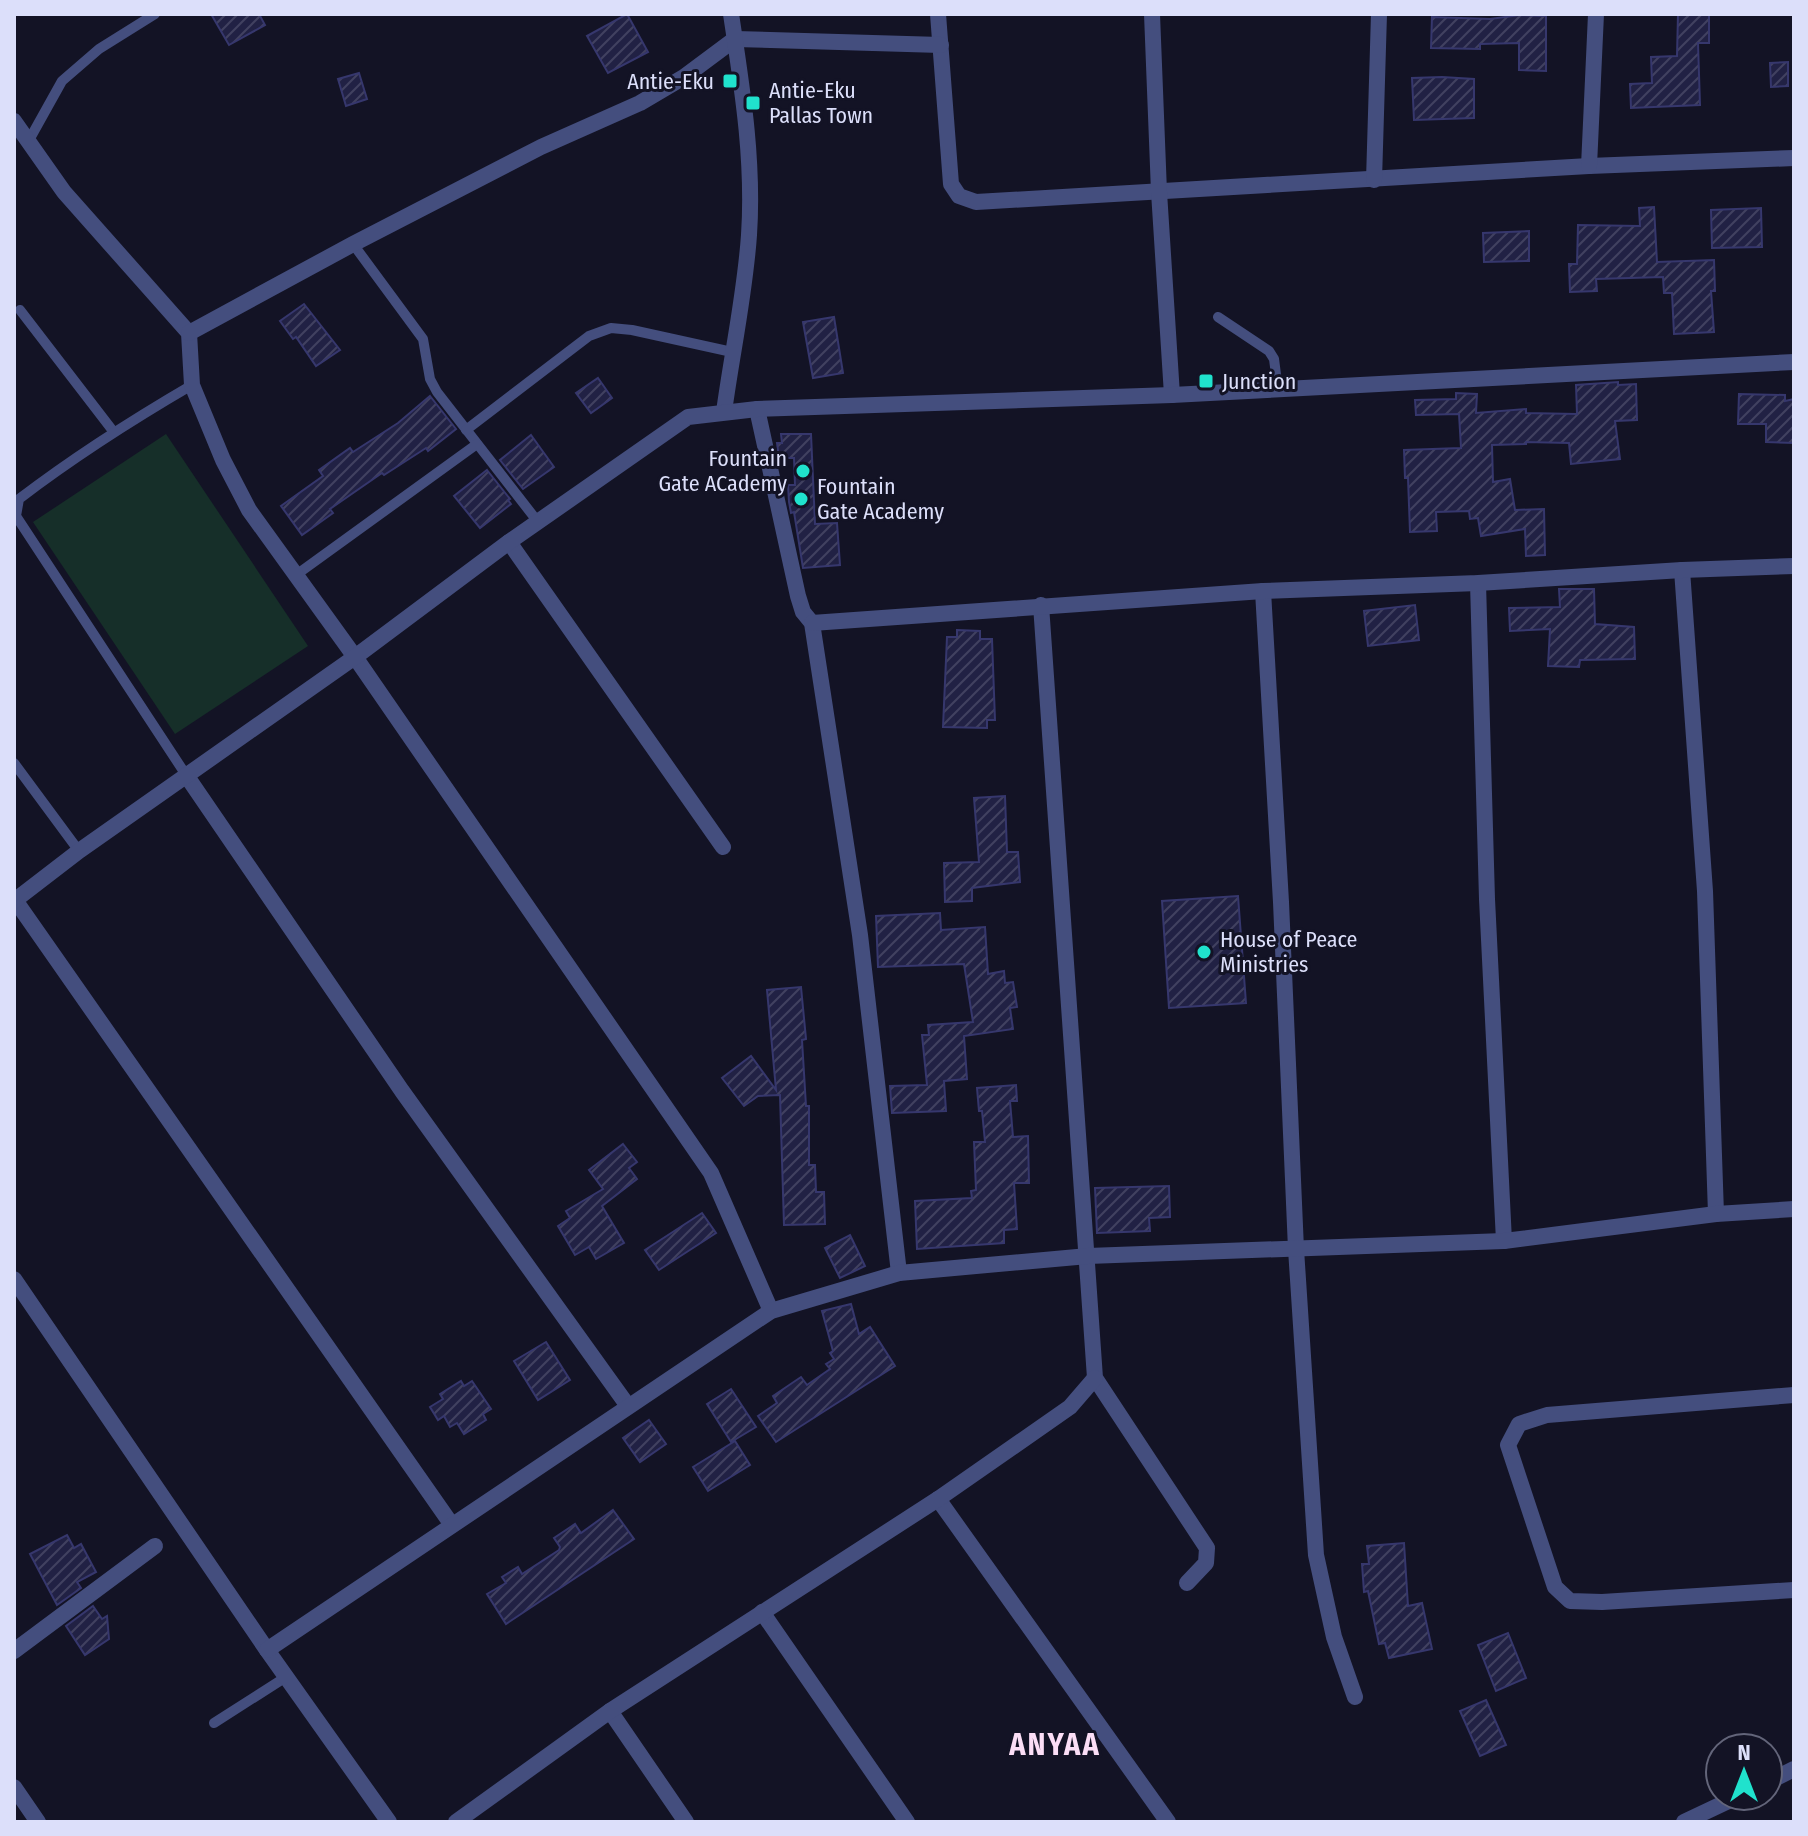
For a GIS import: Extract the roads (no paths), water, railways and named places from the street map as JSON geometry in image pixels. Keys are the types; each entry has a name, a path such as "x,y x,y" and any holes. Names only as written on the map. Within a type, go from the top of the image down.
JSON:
{"street":[{"path":"724,412 749,235 750,168 744,97 731,14"},
{"path":"938,14 951,184 959,196 976,202 1589,166 1794,158"},
{"path":"1152,14 1172,395"},
{"path":"1374,180 1379,14"},
{"path":"1589,166 1596,14"},
{"path":"189,333 541,147 640,103 684,77 735,39 941,45"},
{"path":"14,121 64,192 189,333 192,385 223,460 249,510 355,657 711,1173 771,1311"},
{"path":"452,1525 14,900 355,657 509,542 688,417 757,409 1172,395 1794,362"},
{"path":"757,409 798,596 803,612 812,623 860,935 899,1273"},
{"path":"509,542 723,847"},
{"path":"812,623 1263,591 1794,566"},
{"path":"1682,570 1705,891 1716,1214"},
{"path":"1478,583 1487,899 1504,1241"},
{"path":"1263,591 1282,918 1296,1249 1316,1555 1334,1637 1355,1697"},
{"path":"1041,605 1095,1378 1207,1548 1206,1563 1187,1583"},
{"path":"186,775 402,1091 628,1406"},
{"path":"267,1650 771,1311 899,1273 1088,1256 1504,1241 1716,1214 1794,1209"},
{"path":"14,1279 267,1650 389,1822"},
{"path":"456,1822 610,1711 938,1499 1070,1407 1095,1378"},
{"path":"1794,1395 1547,1415 1519,1424 1508,1445 1555,1587 1570,1601 1602,1602 1794,1590"},
{"path":"938,1499 1168,1822"},
{"path":"14,1651 155,1546"},
{"path":"762,1612 907,1822"},
{"path":"610,1711 686,1822"},
{"path":"14,1787 38,1822"},
{"path":"1684,1822 1705,1812"}],"lane":[{"path":"28,142 62,81 99,49 155,14"},
{"path":"353,244 423,339 430,379 437,392 538,522"},
{"path":"20,310 113,431"},
{"path":"1218,317 1269,351 1274,359 1278,390"},
{"path":"466,430 589,336 611,328 732,352"},
{"path":"186,775 16,516 19,499 113,431 192,385"},
{"path":"296,575 477,444"},
{"path":"14,763 79,851"},
{"path":"267,1650 389,1822"},
{"path":"214,1723 286,1677"}],"place":[{"name":"Antie-Eku","path":"730,81"},
{"name":"Antie-Eku Pallas Town","path":"753,103"},
{"name":"Junction","path":"1206,381"},
{"name":"Fountain Gate ACademy","path":"803,471"},
{"name":"Fountain Gate Academy","path":"801,499"},
{"name":"House of Peace Ministries","path":"1204,952"}],"district":[{"name":"ANYAA","path":"1055,1745"}]}
